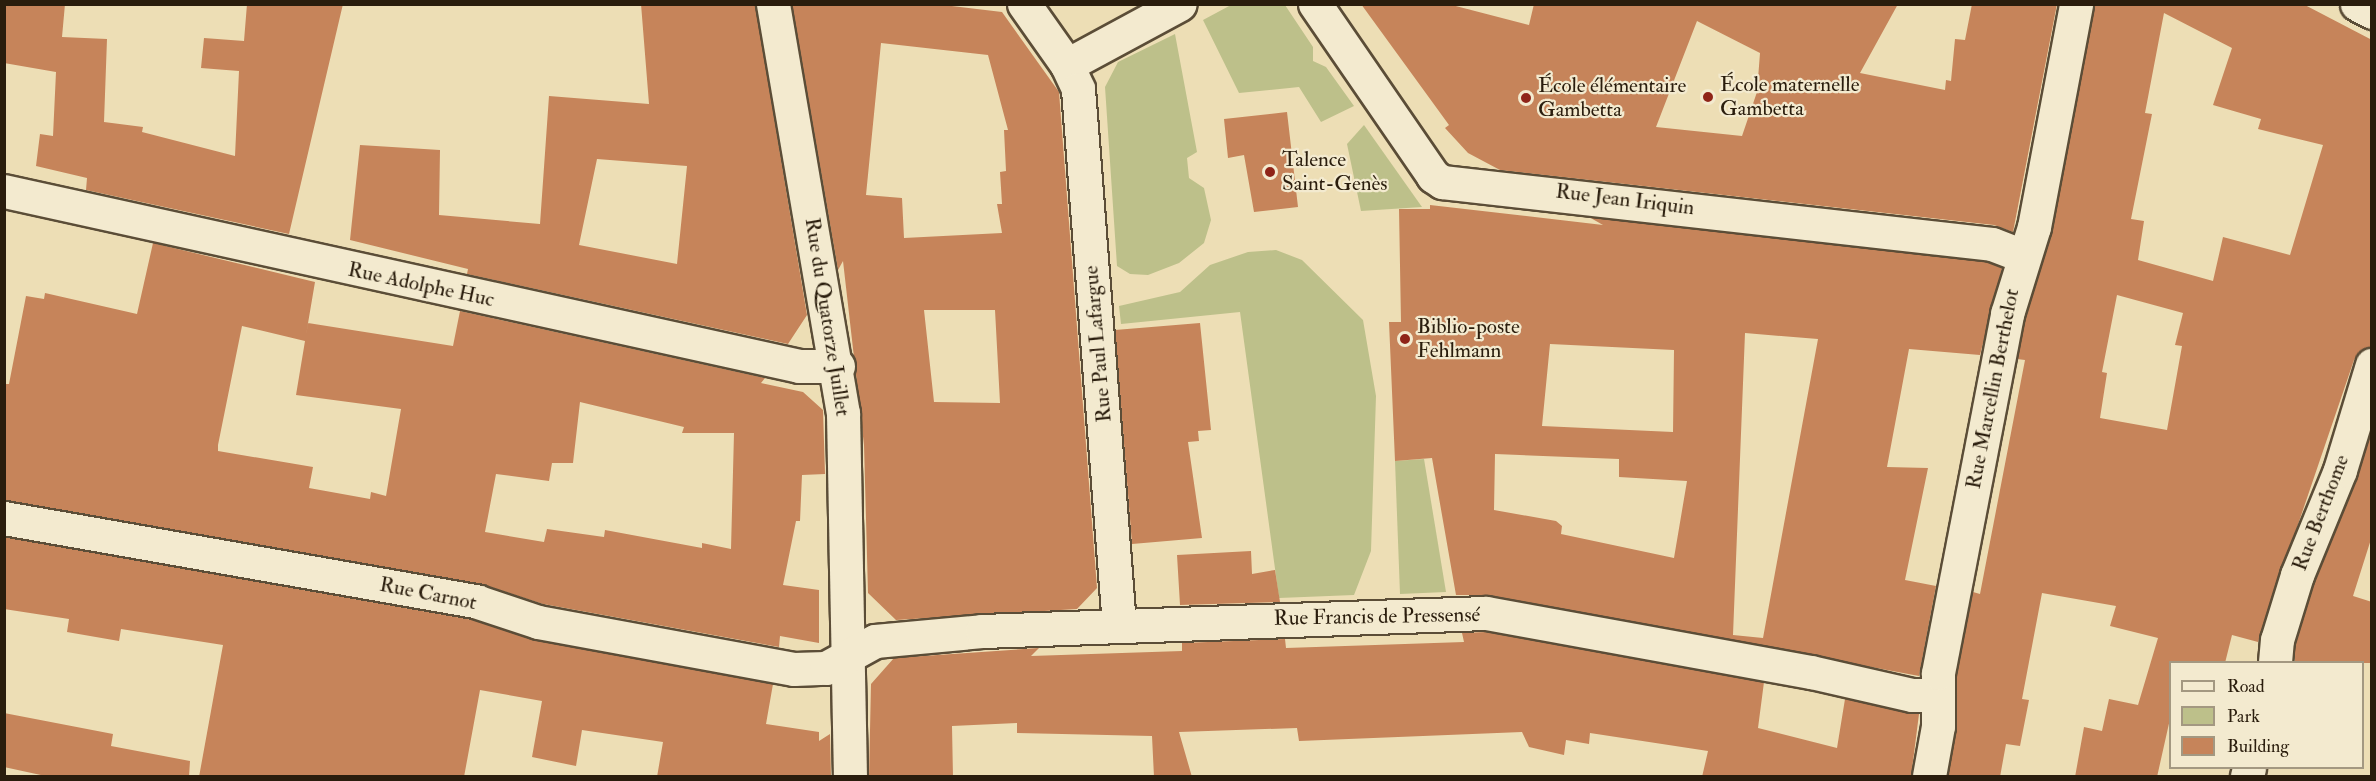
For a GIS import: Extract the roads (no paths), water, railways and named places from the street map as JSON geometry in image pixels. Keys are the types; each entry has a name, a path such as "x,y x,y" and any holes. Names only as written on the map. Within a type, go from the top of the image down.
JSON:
{"street":[{"name":"Rue du Quatorze Juillet","path":"773,4 838,366 843,413 850,777"},
{"name":"Rue Paul Lafargue","path":"1024,4 1066,64 1078,90 1119,625"},
{"path":"1066,64 1180,4"},
{"name":"Rue Jean Iriquin","path":"1315,4 1433,176 1442,182 1992,244 2023,256"},
{"name":"Rue Marcellin Berthelot","path":"1929,777 1938,695 1938,673 1994,384 2023,256 2034,227 2076,4"},
{"path":"2357,4 2372,12"},
{"name":"Rue Adolphe Huc","path":"4,191 799,366 838,366"},
{"name":"Rue Berthome","path":"2275,661 2277,640 2297,575 2340,470 2372,365"},
{"name":"Rue Carnot","path":"4,518 466,600 538,622 794,669 826,668 848,655"},
{"name":"Rue Francis de Pressensé","path":"848,655 875,641 1119,625 1486,614 1811,672 1912,696 1938,695"}],"place":[{"name":"École maternelle Gambetta","path":"1708,97"},
{"name":"École élémentaire Gambetta","path":"1526,98"},
{"name":"Talence Saint-Genès","path":"1270,172"},
{"name":"Biblio-poste Fehlmann","path":"1405,339"}]}
